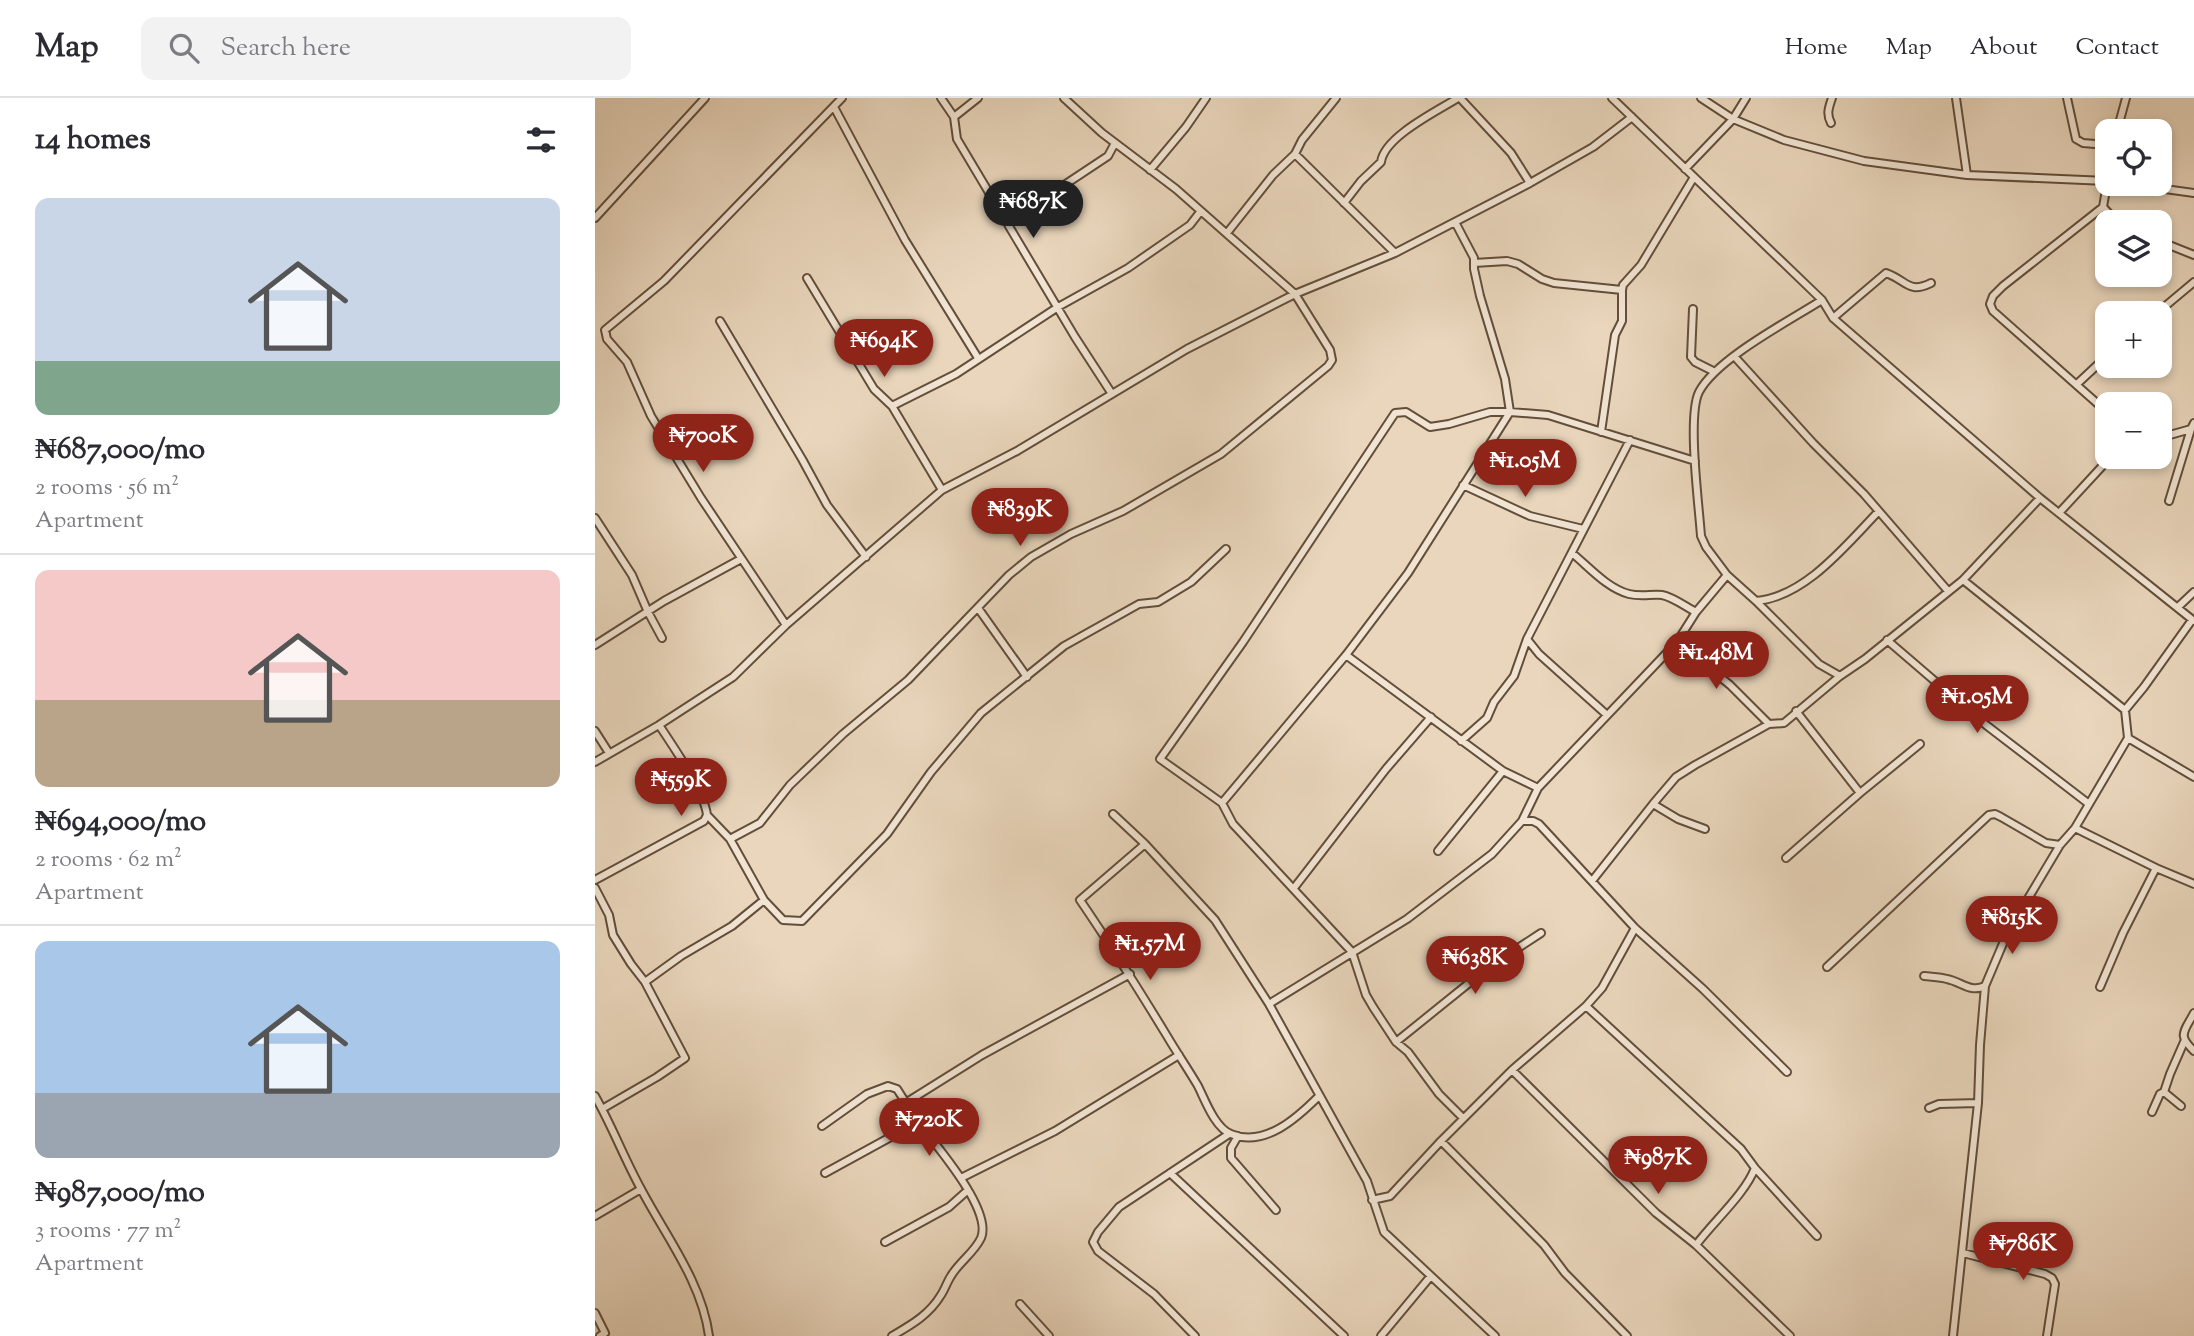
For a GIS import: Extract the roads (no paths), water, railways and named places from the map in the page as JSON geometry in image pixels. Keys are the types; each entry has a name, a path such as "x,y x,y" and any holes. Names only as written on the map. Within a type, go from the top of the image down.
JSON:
{"street":[{"path":"595,218 705,98"},
{"path":"786,625 701,498 651,416 627,362 607,339 605,330 664,281 842,98"},
{"path":"941,98 954,117 957,139 1112,394"},
{"path":"954,117 978,98"},
{"path":"730,839 759,823 790,785 843,734 908,680 1031,557 1071,534 1123,511 1221,454 1332,360 1332,355 1295,294 1227,233 1115,143 1064,98"},
{"path":"1150,170 1206,98"},
{"path":"1227,233 1273,175 1295,155 1302,141 1336,98"},
{"path":"1344,203 1361,181 1381,162 1382,154 1390,144 1459,98 1511,153 1530,183"},
{"path":"1612,98 1822,300 1833,318 2041,498 2193,620 2125,710"},
{"path":"1701,98 1733,119 1784,140 1864,161 1967,175 2095,181"},
{"path":"1685,169 1733,119 1746,98"},
{"path":"1831,123 1828,110 1832,98"},
{"path":"1957,98 1967,175"},
{"path":"2067,98 2077,139 2095,144"},
{"path":"2120,119 2126,98"},
{"path":"834,107 905,240 978,358"},
{"path":"595,762 733,677 786,625 942,490 1017,451 1187,349 1295,294 1395,253 1530,183 1593,147 1632,117"},
{"path":"1007,223 1108,156 1115,143"},
{"path":"1295,155 1395,253"},
{"path":"1601,432 1615,335 1622,321 1622,290 1641,265 1694,177"},
{"path":"2172,190 2194,193"},
{"path":"2095,401 1993,311 1990,304 1993,296 2003,286 2103,207 2105,196"},
{"path":"2103,207 2106,210"},
{"path":"892,406 956,374 1058,307 1128,268 1190,225 1200,212"},
{"path":"1222,803 1346,655 1408,573 1510,412 1505,379 1480,296 1474,258 1455,222"},
{"path":"2172,246 2194,255"},
{"path":"1474,263 1507,261 1554,283 1622,290"},
{"path":"1833,318 1886,273 1913,288 1919,289 1931,283"},
{"path":"807,278 874,389 892,406 942,490"},
{"path":"2171,301 2194,282"},
{"path":"1822,300 1713,372 1698,393 1695,407 1695,461 1701,536 1706,547 1727,575 1819,664 1840,676"},
{"path":"1693,309 1691,357 1713,372"},
{"path":"720,321 827,505 866,557"},
{"path":"1734,356 1813,443 1864,494 1948,591"},
{"path":"2077,384 2095,367"},
{"path":"1463,1118 1439,1094 1408,1052 1396,1042 1366,995 1352,952 1233,824 1222,803 1160,759 1243,642 1395,413 1406,412 1430,426 1449,424 1490,412 1548,415 1695,461"},
{"path":"2172,433 2193,426"},
{"path":"2169,501 2193,426"},
{"path":"1461,741 1487,718 1494,702 1514,677 1527,639 1630,440"},
{"path":"2059,513 2100,469"},
{"path":"1463,485 1531,516 1583,529"},
{"path":"1592,881 1676,777 1769,724 1784,723 1963,580 2041,498"},
{"path":"1756,601 1770,600 1788,593 1822,568 1878,512"},
{"path":"596,522 632,575 662,638"},
{"path":"659,725 684,764 708,815 730,839 764,900 783,920 802,921 887,834 931,772 981,713 1064,646 1139,604 1158,602 1191,582 1226,549"},
{"path":"1572,553 1617,589 1642,597 1661,595 1696,612"},
{"path":"595,645 741,559"},
{"path":"1269,1004 1407,919 1492,854 1524,817 1538,788 1677,642 1696,612 1727,575"},
{"path":"1953,1336 1978,1103 1986,986 2007,934 2060,845 2075,828 2128,738 2125,710 1963,580"},
{"path":"2178,607 2194,592"},
{"path":"978,608 1027,677"},
{"path":"1527,639 1538,654 1607,715"},
{"path":"1887,640 1986,724 2089,804"},
{"path":"1677,642 1730,685 1769,724"},
{"path":"1346,655 1503,771 1538,788"},
{"path":"1796,712 1860,793"},
{"path":"1294,888 1386,769 1431,717"},
{"path":"595,731 609,753"},
{"path":"2128,738 2194,777"},
{"path":"1786,858 1920,744"},
{"path":"1438,851 1503,771"},
{"path":"1653,804 1678,819 1705,829"},
{"path":"1112,814 1145,844 1215,920 1269,1004 1367,1181 1384,1232 1495,1336"},
{"path":"1827,967 1989,815 1995,814 2046,843 2060,845"},
{"path":"595,880 705,821 708,815"},
{"path":"1524,817 1539,824 1635,928 1703,989 1787,1072"},
{"path":"2075,828 2194,884"},
{"path":"1145,844 1080,900 1130,974 1191,1073 1217,1122 1229,1134 1245,1137 1265,1134 1296,1120 1319,1096"},
{"path":"2099,987 2156,868"},
{"path":"595,888 609,915 613,935 645,982 685,1058 602,1109"},
{"path":"645,982 681,956 732,926 764,900"},
{"path":"1372,1200 1390,1196 1512,1070 1586,1006 1602,988 1635,928"},
{"path":"1396,1042 1489,967 1541,933"},
{"path":"907,1102 982,1055 1130,974"},
{"path":"1924,976 1948,979 1967,988 1978,989 1986,986"},
{"path":"1586,1006 1741,1149 1817,1236"},
{"path":"2152,1112 2160,1094 2164,1093 2184,1042 2185,1031 2194,1013"},
{"path":"2184,1042 2194,1051"},
{"path":"961,1178 1055,1131 1178,1055"},
{"path":"1512,1070 1655,1213 1696,1245 1790,1336"},
{"path":"823,1126 867,1094 888,1086 897,1089 918,1122 961,1178 982,1220 981,1237 951,1275 931,1310 917,1322 892,1336"},
{"path":"2164,1093 2181,1106"},
{"path":"595,1096 695,1290 709,1336"},
{"path":"1929,1108 1939,1104 1978,1103"},
{"path":"825,1173 918,1122"},
{"path":"1195,1336 1154,1294 1098,1251 1093,1242 1119,1207 1229,1134"},
{"path":"1238,1136 1231,1148 1231,1158 1276,1210"},
{"path":"1441,1141 1544,1245 1565,1273 1627,1336"},
{"path":"1696,1245 1711,1224 1727,1209 1755,1168"},
{"path":"1170,1172 1344,1336"},
{"path":"595,1216 641,1189"},
{"path":"885,1242 949,1207 968,1191"},
{"path":"1963,1253 2052,1278 2055,1284 2047,1336"},
{"path":"1381,1336 1430,1277"},
{"path":"1020,1304 1049,1336"},
{"path":"595,1313 604,1335"}]}
